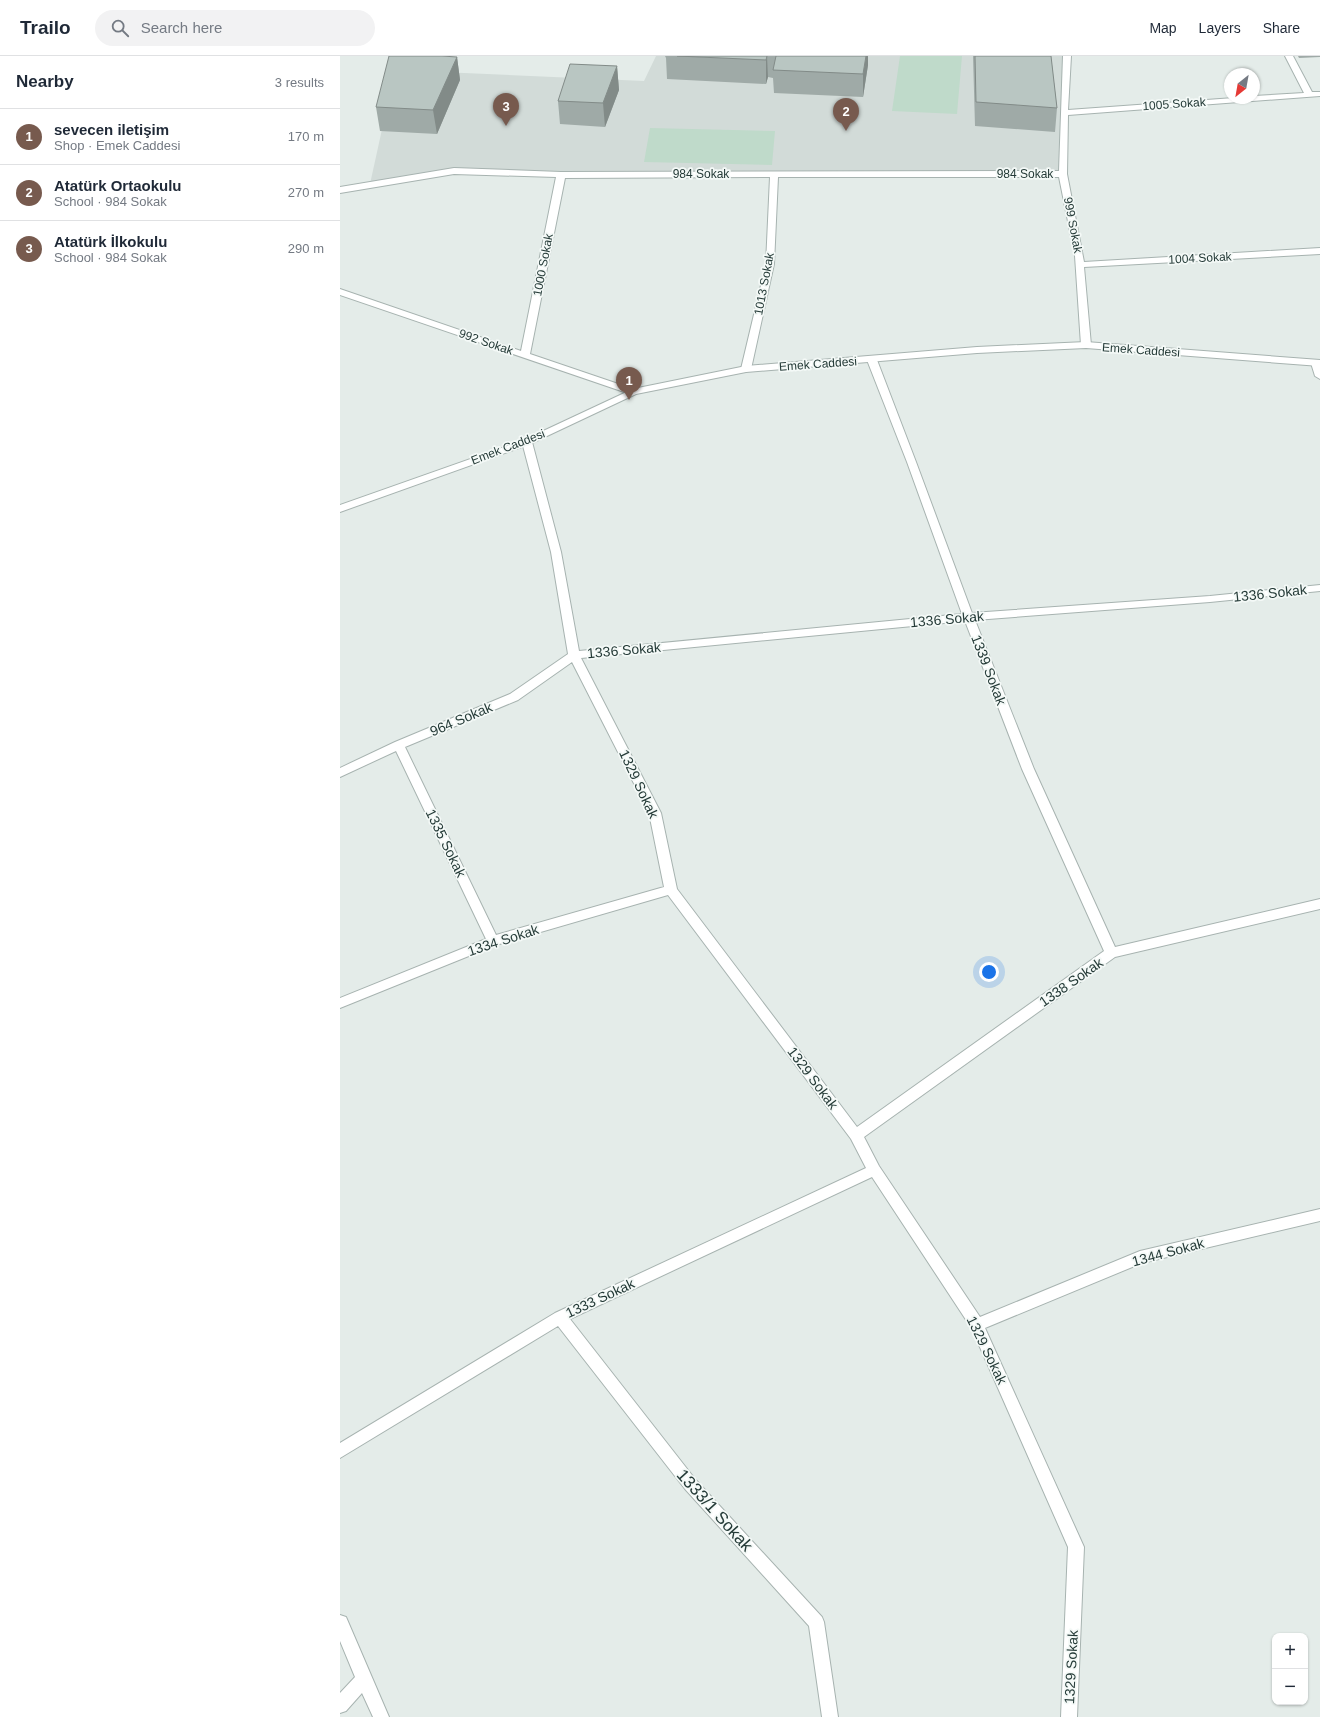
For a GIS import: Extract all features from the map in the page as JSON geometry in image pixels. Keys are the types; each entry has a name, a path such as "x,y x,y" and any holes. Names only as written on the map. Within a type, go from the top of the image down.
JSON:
{"street":[{"name":"999 Sokak","path":"1067,56 1063,174 1080,265 1086,345"},
{"path":"1289,56 1309,94"},
{"name":"1005 Sokak","path":"1064,113 1320,94"},
{"name":"984 Sokak","path":"340,190 454,171 561,175 1063,174"},
{"name":"1013 Sokak","path":"746,369 770,264 774,174"},
{"name":"1000 Sokak","path":"525,356 561,175"},
{"name":"1004 Sokak","path":"1080,265 1320,251"},
{"name":"992 Sokak","path":"340,292 633,392"},
{"name":"Emek Caddesi","path":"340,509 527,442 633,392 746,369 872,360 976,350 1086,345 1318,363"},
{"name":"1339 Sokak","path":"872,360 905,442 968,617 1028,768 1111,953"},
{"path":"1318,363 1320,376"},
{"name":"1329 Sokak","path":"527,442 556,552 574,655 655,813 671,890 856,1135 874,1170 977,1325 1076,1547 1068,1717"},
{"name":"1336 Sokak","path":"574,655 968,617 1210,600 1320,588"},
{"name":"964 Sokak","path":"340,772 399,745 514,697 574,655"},
{"name":"1335 Sokak","path":"399,745 493,940"},
{"name":"1334 Sokak","path":"340,1003 493,940 671,890"},
{"name":"1338 Sokak","path":"856,1135 1111,953 1320,904"},
{"name":"1333 Sokak","path":"340,1451 560,1317 874,1170"},
{"name":"1344 Sokak","path":"977,1325 1140,1257 1320,1216"},
{"name":"1333/1 Sokak","path":"560,1317 690,1484 816,1622 830,1717"},
{"path":"340,1623 381,1717"},
{"path":"340,1705 364,1679"}],"shaded area":[{"path":"656,56 1067,56 1063,174 454,171 370,184 395,70 644,81"}],"green space":[{"path":"900,56 962,56 957,114 892,111"},
{"path":"650,128 775,131 772,165 644,162"}],"building":[{"path":"389,56 457,57 433,110 376,107"},
{"path":"677,56 767,56 766,60"},
{"path":"776,56 866,56 863,74 773,70"},
{"path":"975,56 1051,56 1057,108 976,102"},
{"path":"570,64 617,66 603,103 558,101"}],"place":[{"name":"Atatürk İlkokulu","path":"506,126"},
{"name":"Atatürk Ortaokulu","path":"846,131"},
{"name":"sevecen iletişim","path":"629,400"}]}
